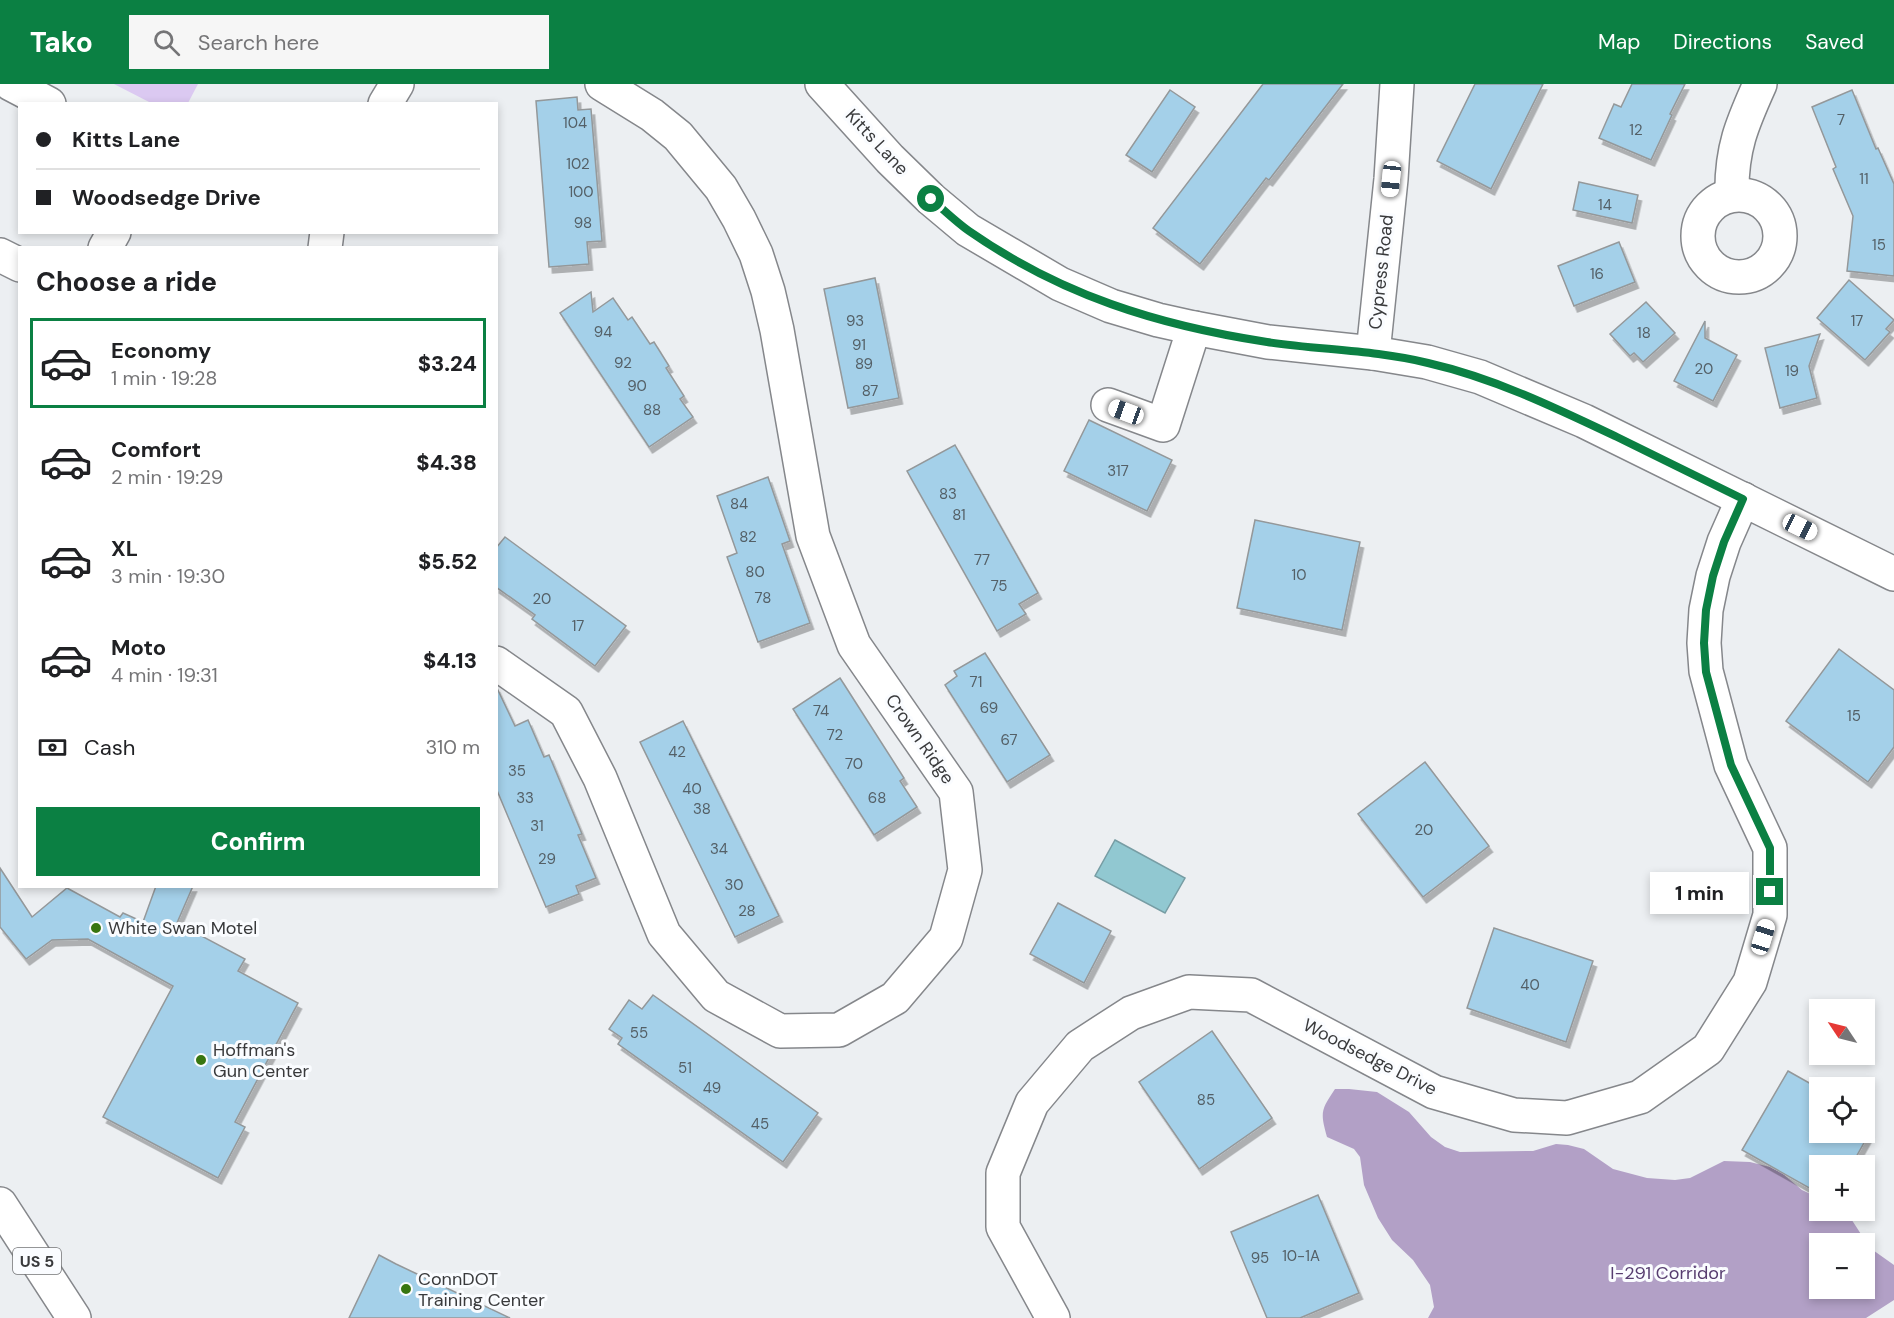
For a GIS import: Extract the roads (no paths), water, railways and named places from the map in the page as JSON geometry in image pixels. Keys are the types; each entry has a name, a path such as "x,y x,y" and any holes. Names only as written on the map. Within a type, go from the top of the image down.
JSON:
{"main road":[{"path":"11,84 45,102"},
{"path":"386,102 397,84"},
{"name":"Crown Ridge","path":"498,664 566,712 600,778 664,934 716,996 780,1031 839,1030 895,998 946,938 965,870 956,792 854,645 813,536 777,330 756,254 721,188 678,136 652,115 603,84"},
{"name":"Kitts Lane","path":"822,84 890,159 931,199 968,230 1060,285 1111,306 1194,328 1268,342 1373,353 1427,362 1480,377 1584,421 1894,574"},
{"name":"Cypress Road","path":"1373,353 1391,179 1397,84"},
{"path":"1732,195 1734,149 1742,124 1760,84"},
{"path":"0,255 18,264"},
{"path":"1108,405 1162,425 1194,328"},
{"name":"Woodsedge Drive","path":"1053,1318 1003,1227 1003,1173 1032,1104 1080,1046 1131,1013 1189,992 1251,995 1434,1092 1514,1115 1567,1118 1640,1097 1708,1049 1750,982 1770,915 1770,848 1731,765 1706,672 1704,643 1706,610 1713,576 1724,542 1743,499"},
{"name":"US 5","path":"0,1204 74,1318"}],"water":[{"path":"1115,840 1185,878 1165,913 1095,876"}],"place":[{"name":"White Swan Motel","path":"96,928"},
{"name":"Hoffman's Gun Center","path":"201,1060"},
{"name":"ConnDOT Training Center","path":"406,1289"}],"park label":[{"name":"I-291 Corridor","path":"1668,1273"}]}
